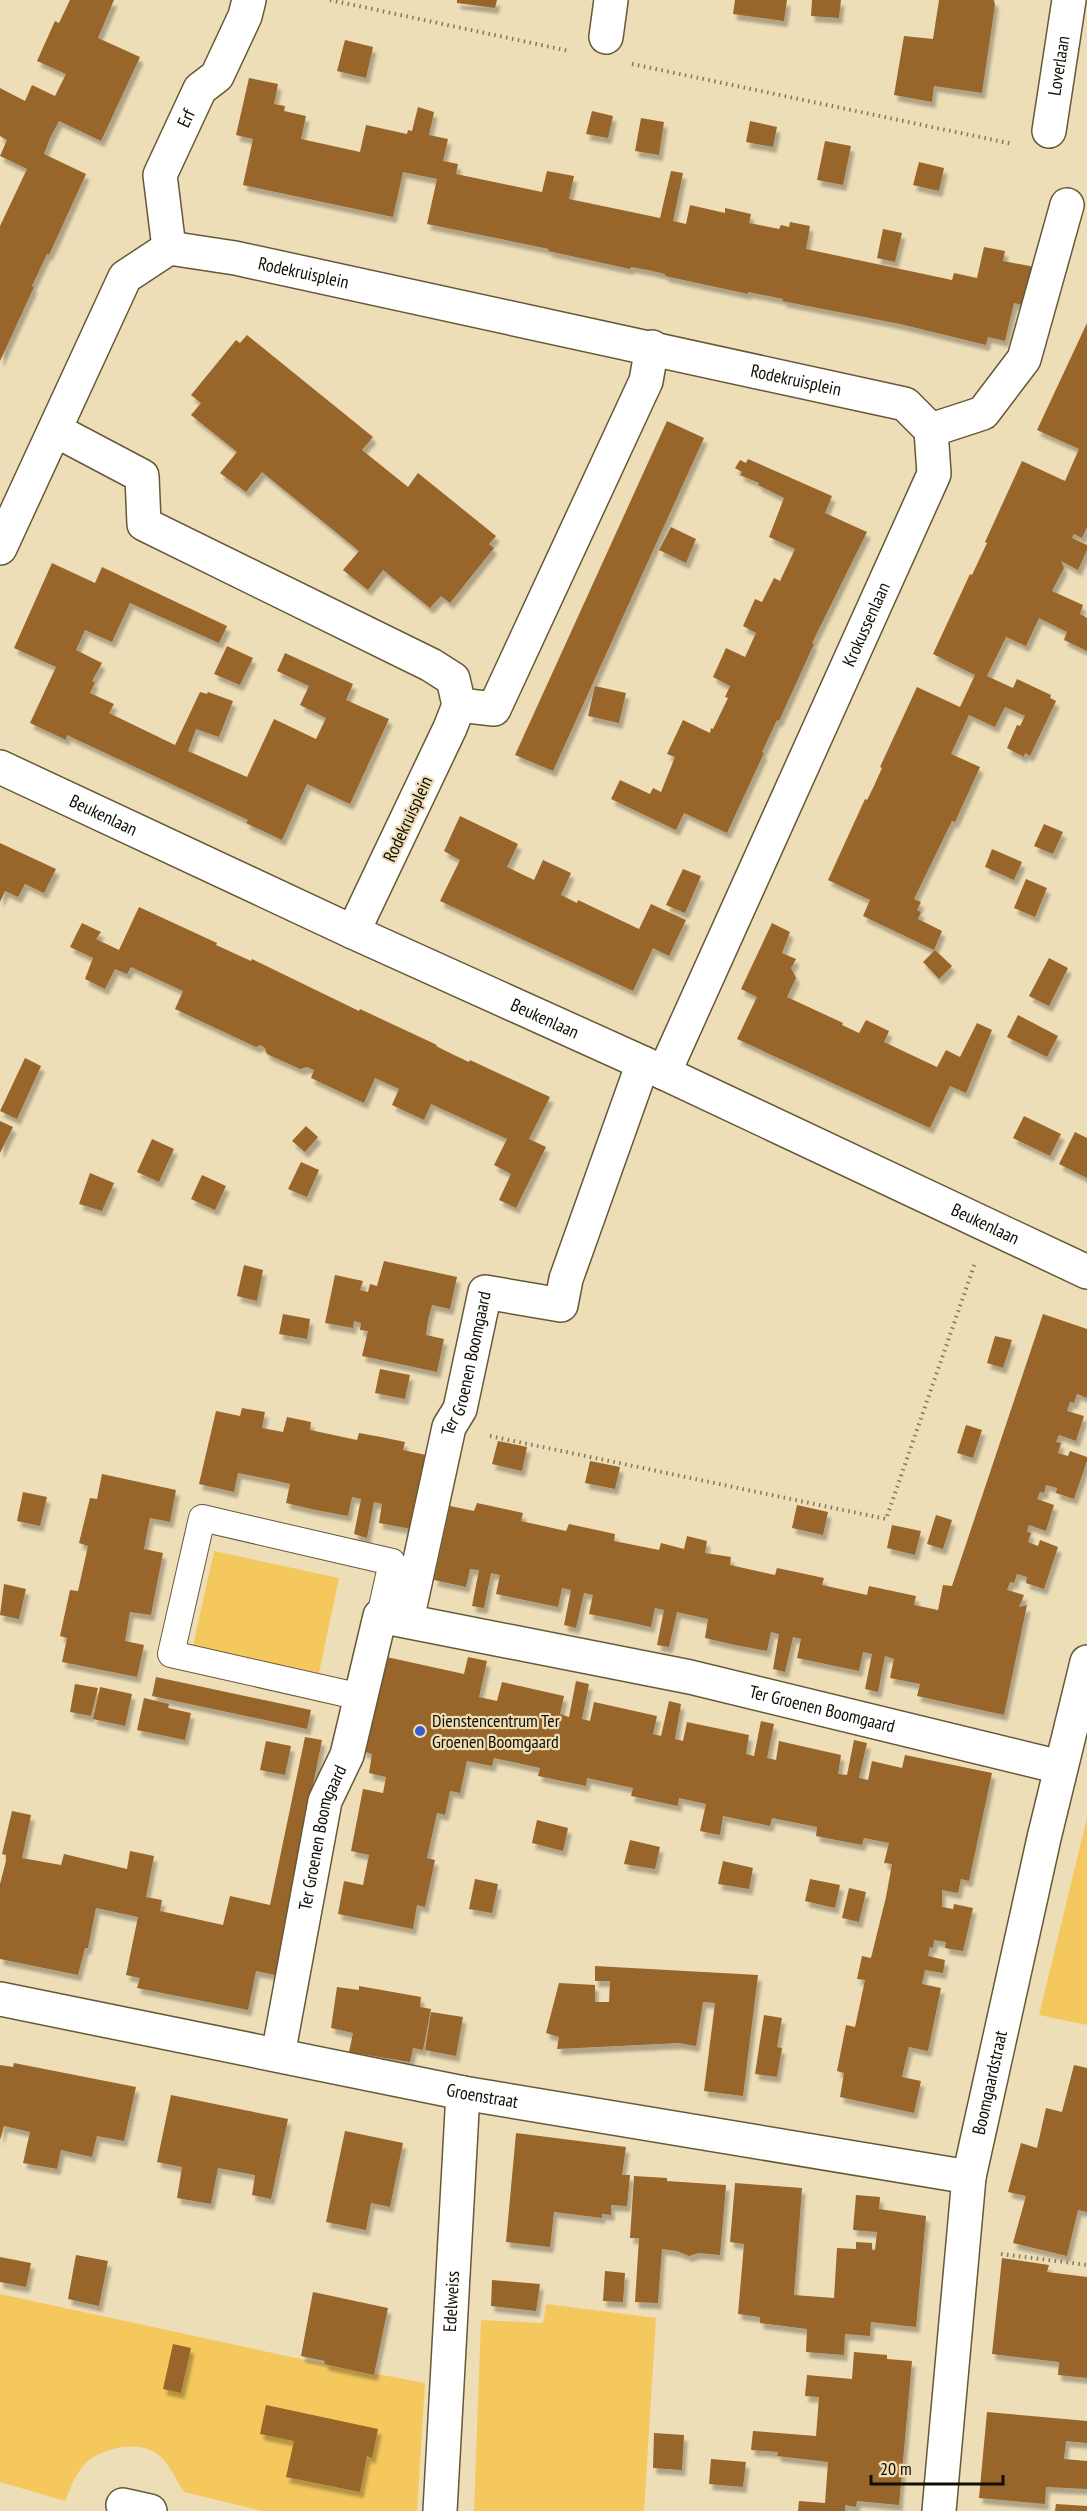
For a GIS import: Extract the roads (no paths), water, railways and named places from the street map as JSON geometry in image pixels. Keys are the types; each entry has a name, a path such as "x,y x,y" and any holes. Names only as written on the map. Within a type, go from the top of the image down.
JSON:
{"street":[{"name":"Erf","path":"169,248 160,175 200,89 217,76 245,16 249,0"},
{"path":"606,37 611,0"},
{"name":"Loverlaan","path":"1037,139 1069,0"},
{"path":"931,430 983,413 1024,359 1067,205"},
{"name":"Rodekruisplein","path":"169,248 235,258 652,347 905,404 931,430"},
{"path":"0,548 125,277 169,248"},
{"path":"55,430 142,476 144,524 431,665 453,679 459,705 494,709 646,381 652,347"},
{"name":"Krokussenlaan","path":"654,1068 934,474 931,430"},
{"name":"Rodekruisplein","path":"353,932 459,705"},
{"name":"Beukenlaan","path":"0,767 353,932 654,1068 1087,1272"},
{"name":"Ter Groenen Boomgaard","path":"278,2055 325,1801 347,1755 361,1697 394,1618 454,1418 485,1292 561,1305 566,1279 654,1068"},
{"name":"Ter Groenen Boomgaard","path":"394,1618 690,1677 1060,1767"},
{"name":"Boomgaardstraat","path":"939,2511 969,2177 1060,1767 1087,1662"},
{"name":"Groenstraat","path":"0,1999 463,2092 969,2177"},
{"name":"Edelweiss","path":"440,2511 463,2092"}],"lane":[{"path":"361,1697 171,1654 202,1518 392,1562 394,1618"}],"place":[{"name":"Dienstencentrum Ter Groenen Boomgaard","path":"420,1731"}]}
